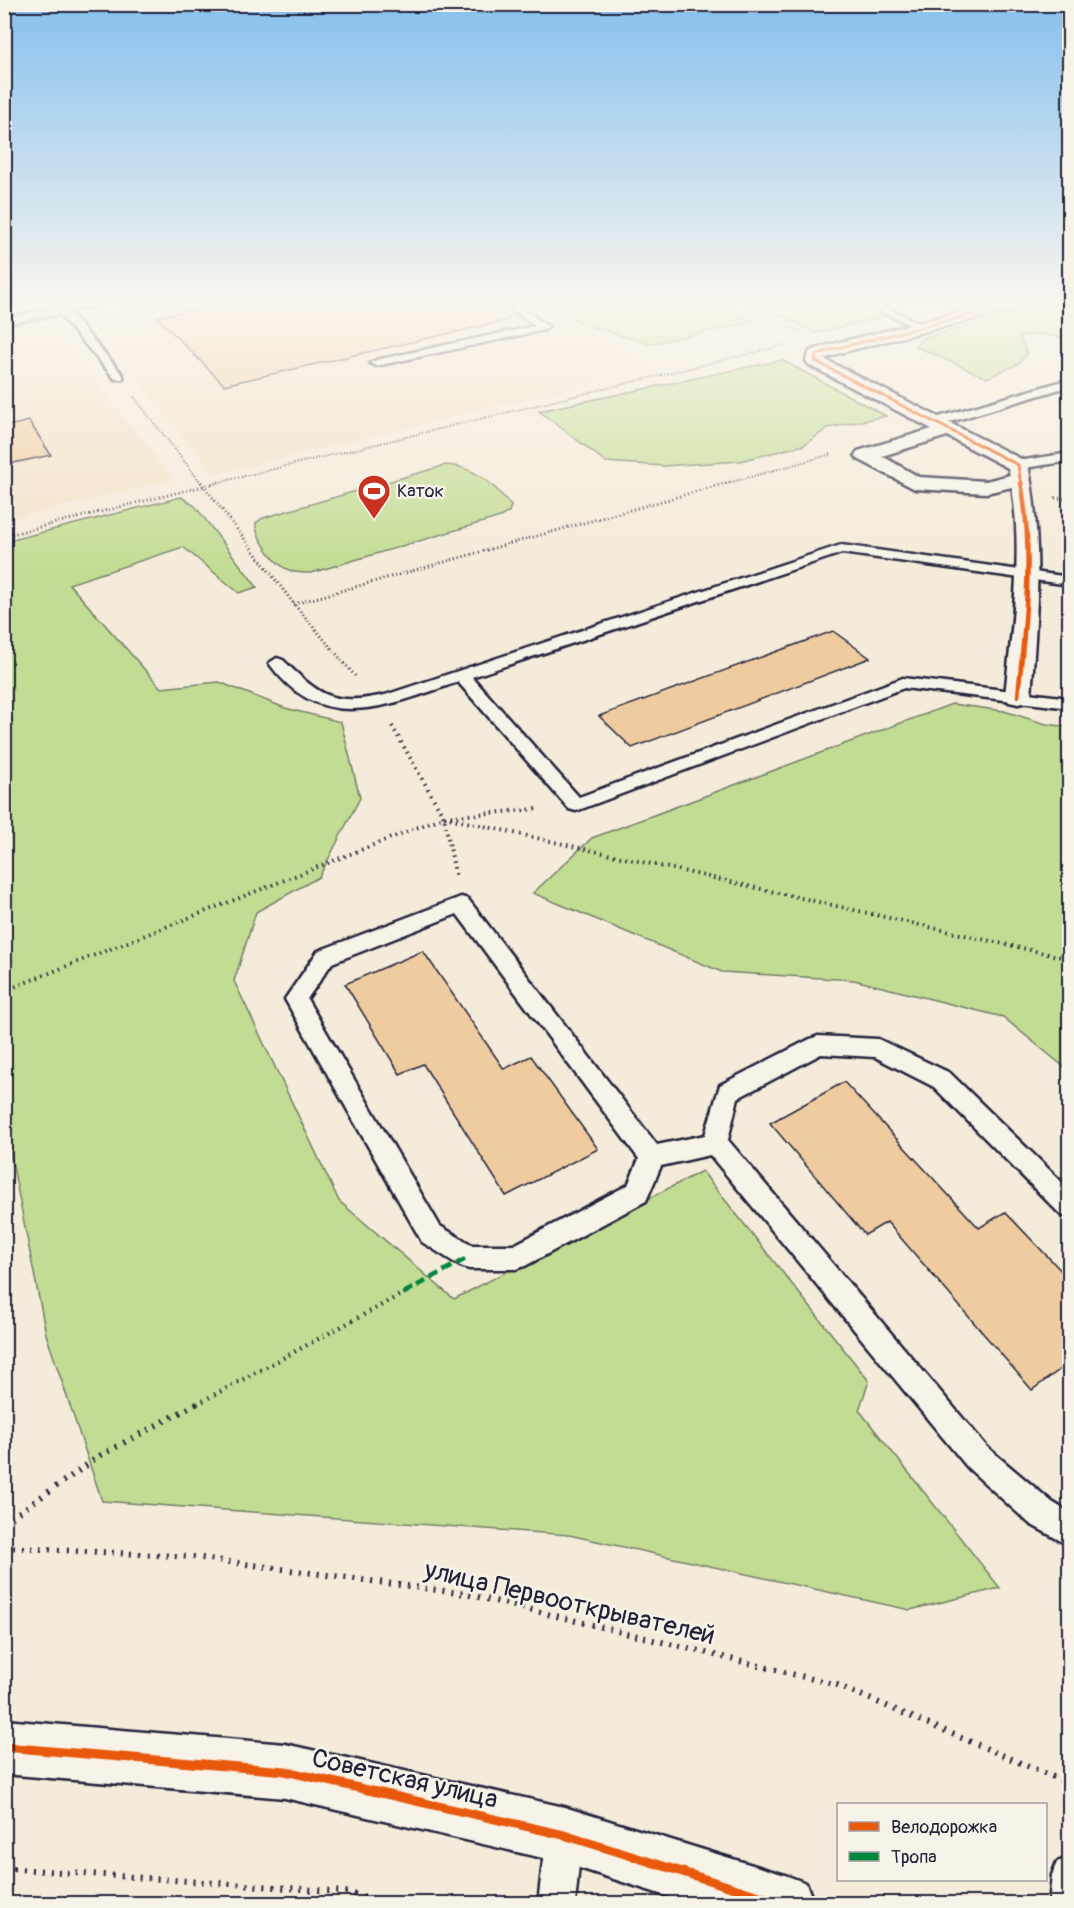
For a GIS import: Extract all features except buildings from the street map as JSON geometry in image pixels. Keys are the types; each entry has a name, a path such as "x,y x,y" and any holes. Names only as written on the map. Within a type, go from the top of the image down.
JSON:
{"street":[{"path":"881,394 943,425 1020,472"},
{"path":"943,425 865,456 915,483 986,487 1020,472"},
{"path":"1018,696 1029,575 1020,472"},
{"name":"Советская улица","path":"4,1747 285,1771 564,1835 785,1904"}],"lane":[{"path":"943,425 1034,394"},
{"path":"1020,472 1070,456"},
{"path":"277,663 316,698 353,707 378,702 841,549 1070,581"},
{"path":"461,675 576,806 903,683 1070,703"},
{"path":"461,904 652,1157 638,1192 516,1257 469,1257 431,1234 296,999 325,957 461,904"},
{"path":"715,1143 728,1092 818,1045 878,1048 942,1080 1070,1207"},
{"path":"652,1157 715,1143"},
{"path":"715,1143 978,1458 1041,1513 1070,1531"},
{"path":"556,1904 564,1835"},
{"path":"1066,1904 1070,1875"}],"path":[{"path":"132,394 204,486 584,394"},
{"path":"294,604 839,452"},
{"path":"4,991 444,817 576,806"},
{"path":"444,817 1070,959"},
{"path":"4,1523 101,1455 404,1293"},
{"path":"4,1868 345,1892 395,1904"}],"shaded area":[{"path":"5,394 106,394 173,480 5,520"},
{"path":"148,394 548,394 215,474"}],"green space":[{"path":"620,394 845,394 886,416 828,428 804,445 740,461 663,466 606,462 539,411"},
{"name":"Каток","path":"446,465 466,469 483,478 511,506 509,512 500,517 311,573 293,572 283,567 270,553 258,534 256,523 263,518"},
{"path":"181,497 195,506 257,587 239,593 183,547 69,584 161,688 219,682 285,708 341,722 360,798 319,877 256,912 234,981 339,1201 454,1299 702,1171 869,1381 859,1410 1000,1588 910,1610 569,1535 102,1501 46,1334 5,1126 4,542"},
{"path":"952,704 1004,711 1046,724 1069,727 1069,1071 1003,1017 854,980 722,972 533,893 592,838"}],"marked path":[{"path":"404,1293 469,1257"}],"cycle path":[{"path":"879,394 1018,465 1023,494 1027,552 1026,609 1018,696"},
{"path":"4,1747 285,1771 564,1835 785,1904"}],"place":[{"name":"Каток","path":"374,520"}]}
